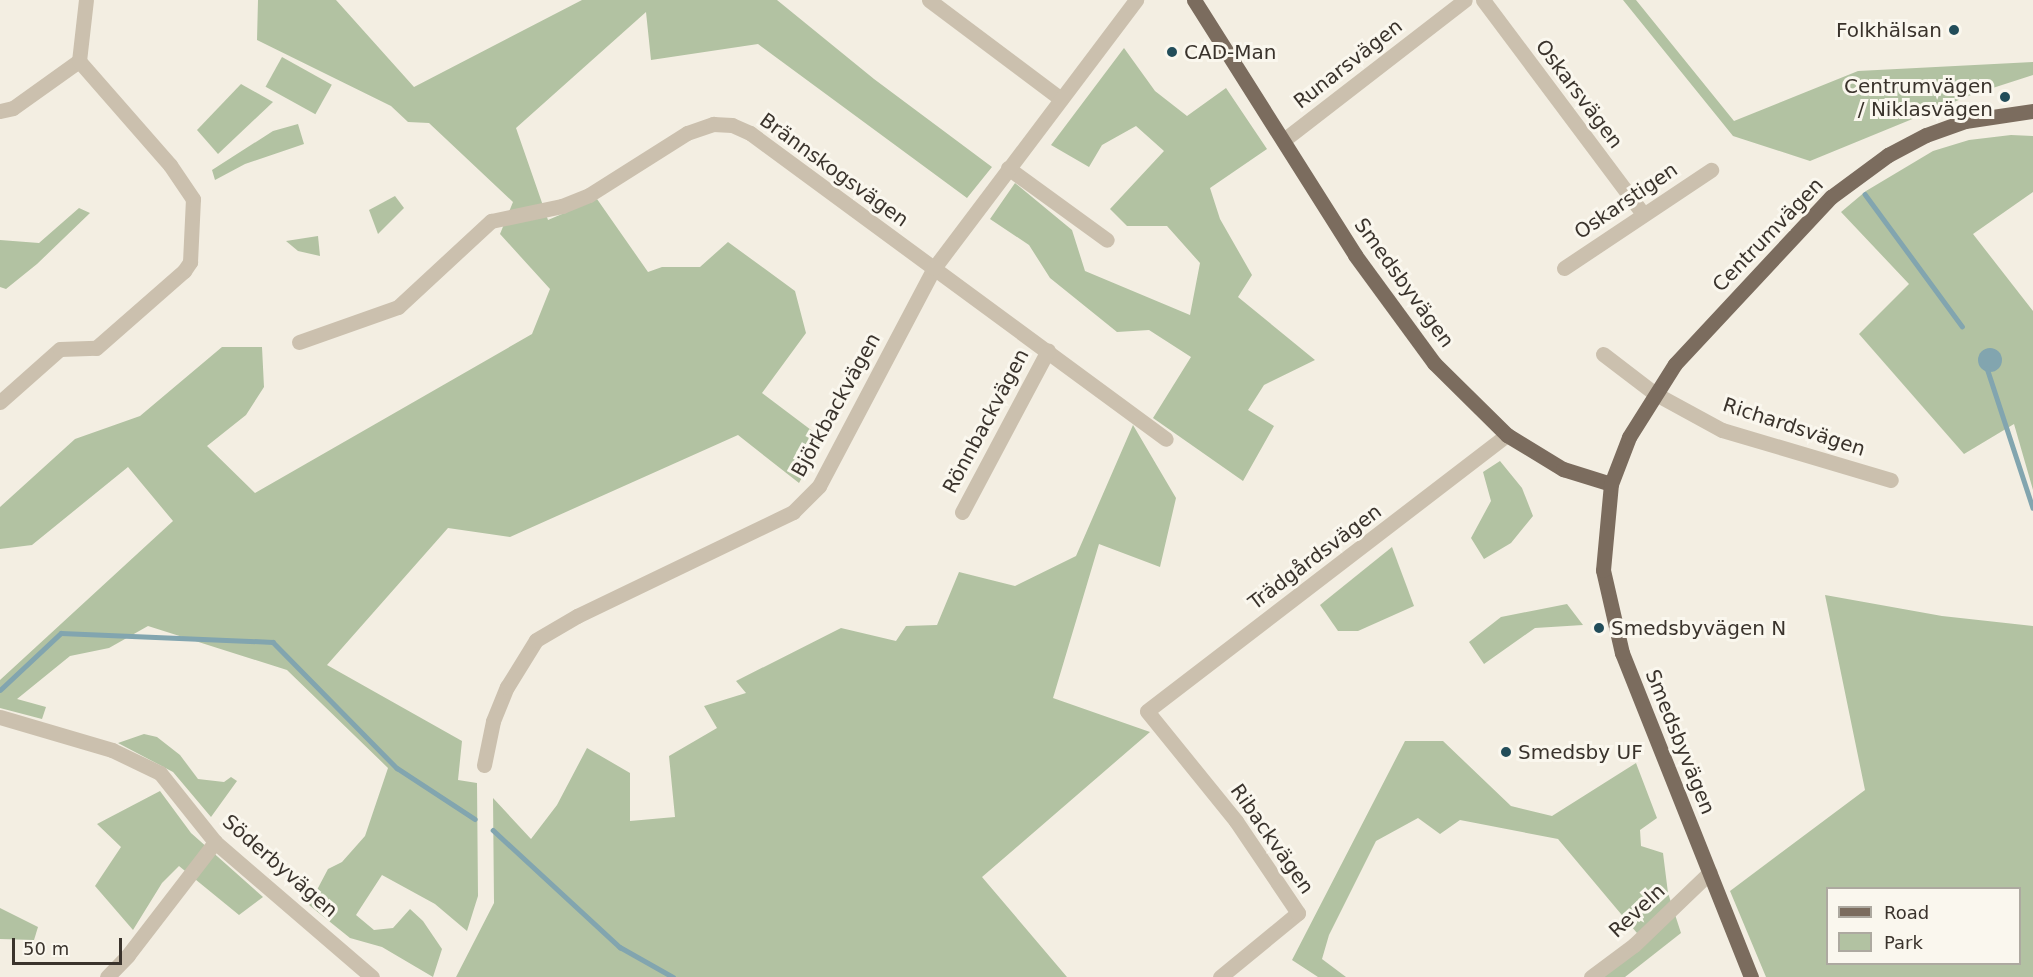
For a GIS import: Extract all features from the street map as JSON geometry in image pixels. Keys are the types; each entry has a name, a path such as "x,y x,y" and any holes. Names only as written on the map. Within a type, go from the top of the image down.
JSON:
{"main road":[{"name":"Smedsbyvägen","path":"1194,0 1285,139 1355,255 1434,363 1507,435 1563,469 1611,484 1603,570 1622,653 1750,977"},
{"name":"Centrumvägen","path":"1611,484 1629,437 1654,393 1675,364 1823,206 1857,176 1926,135 1965,121 2033,111"}],"street":[{"path":"0,402 60,349 96,348 184,271 190,262 193,199 170,165 79,61 86,0"},
{"path":"929,0 1062,99"},
{"name":"Björkbackvägen","path":"484,765 493,721 507,687 536,640 577,616 793,512 819,486 934,268 1136,0"},
{"name":"Runarsvägen","path":"1285,139 1465,0"},
{"name":"Oskarsvägen","path":"1483,0 1643,214"},
{"path":"0,111 13,108 79,61"},
{"name":"Brännskogsvägen","path":"299,342 398,307 491,221 562,207 589,195 687,133 713,124 750,133 934,268"},
{"path":"1008,168 1107,240"},
{"name":"Oskarstigen","path":"1564,268 1711,170"},
{"name":"Rönnbackvägen","path":"934,268 1166,439"},
{"name":"Rönnbackvägen","path":"962,512 1048,350"},
{"path":"1603,354 1654,393"},
{"name":"Richardsvägen","path":"1654,393 1722,430 1891,480"},
{"name":"Trädgårdsvägen","path":"1147,711 1507,435"},
{"name":"Ribackvägen","path":"1147,711 1236,820 1298,913 1220,977"},
{"name":"Söderbyvägen","path":"0,717 112,750 160,773 215,842 372,977"},
{"path":"107,977 215,842"},
{"name":"Reveln","path":"1591,977 1634,945 1710,872"}],"green space":[{"path":"258,0 336,0 414,87 582,0 777,0 874,79 992,167 967,198 758,44 651,60 646,12 516,128 548,220 597,199 648,272 662,267 700,267 728,242 795,291 806,333 762,393 823,439 799,483 738,435 510,537 448,528 327,665 462,741 458,780 477,783 478,896 467,931 435,904 382,875 356,915 374,930 393,928 410,909 423,921 442,949 433,977 382,947 350,938 309,905 328,869 342,862 365,836 388,768 287,670 148,626 109,648 70,656 17,699 46,707 42,719 0,708 0,680 173,521 128,467 32,545 0,549 0,507 75,439 140,416 222,347 262,347 264,387 246,415 207,446 255,493 532,334 550,289 500,234 513,202 429,123 408,122 391,106 257,40"},
{"path":"1623,0 1636,0 1734,121 1858,71 2033,62 2033,75 1971,95 1810,161 1733,136"},
{"path":"1124,48 1155,91 1187,116 1226,88 1267,149 1210,188 1220,219 1252,275 1238,297 1315,360 1264,385 1248,410 1274,426 1243,481 1153,418 1191,357 1149,330 1117,332 1050,278 1029,245 990,219 1015,183 1072,230 1085,271 1190,315 1200,263 1167,226 1127,226 1110,209 1164,151 1136,126 1102,145 1089,167 1051,145"},
{"path":"282,57 332,85 315,114 266,87"},
{"path":"241,84 273,102 218,154 197,130"},
{"path":"298,124 304,144 245,164 215,180 212,170 273,131"},
{"path":"2011,135 2033,136 2033,192 1973,234 2033,311 2033,490 2014,424 1964,454 1859,334 1909,284 1841,212 1866,191 1933,151 1969,140"},
{"path":"395,196 404,208 378,234 369,210"},
{"path":"79,208 90,213 37,264 6,289 0,287 0,240 39,243"},
{"path":"318,236 320,256 298,251 286,241"},
{"path":"1133,425 1176,498 1160,567 1099,544 1053,698 1150,732 982,877 1067,977 456,977 494,903 493,798 531,839 557,805 587,748 630,773 630,821 675,817 669,756 717,728 704,706 746,693 736,681 841,628 896,641 906,626 937,625 959,572 1015,586 1076,556"},
{"path":"1500,461 1522,488 1533,516 1511,543 1484,559 1471,538 1491,501 1483,472"},
{"path":"1392,547 1414,606 1358,631 1338,631 1320,605"},
{"path":"1825,595 1942,616 2033,626 2033,977 1766,977 1730,891 1865,790"},
{"path":"1567,604 1583,625 1535,628 1484,664 1469,642 1501,617"},
{"path":"144,734 157,737 180,755 198,779 224,782 231,777 237,781 211,817 173,772 118,743"},
{"path":"1405,741 1443,741 1511,806 1552,816 1636,763 1657,818 1640,830 1641,846 1663,853 1668,893 1681,933 1625,977 1592,977 1642,939 1558,839 1460,820 1440,834 1418,818 1376,841 1329,935 1322,959 1346,977 1318,977 1292,960"},
{"path":"160,791 191,833 263,897 239,915 179,866 162,883 133,930 95,886 121,847 97,824"},
{"path":"0,908 38,927 34,940 0,939"}],"water":[{"path":"1990,348 1999,351 2002,360 1999,369 1990,372 1981,369 1978,360 1981,351"}],"waterway":[{"path":"1865,194 1962,326"},
{"path":"1987,368 2033,508"},
{"path":"0,690 61,633 273,642 397,768 475,819"},
{"path":"493,830 620,947 673,977"}],"place":[{"name":"Folkhälsan","path":"1954,30"},
{"name":"CAD-Man","path":"1172,52"},
{"name":"Centrumvägen / Niklasvägen","path":"2005,97"},
{"name":"Smedsbyvägen N","path":"1599,628"},
{"name":"Smedsby UF","path":"1506,752"}]}
